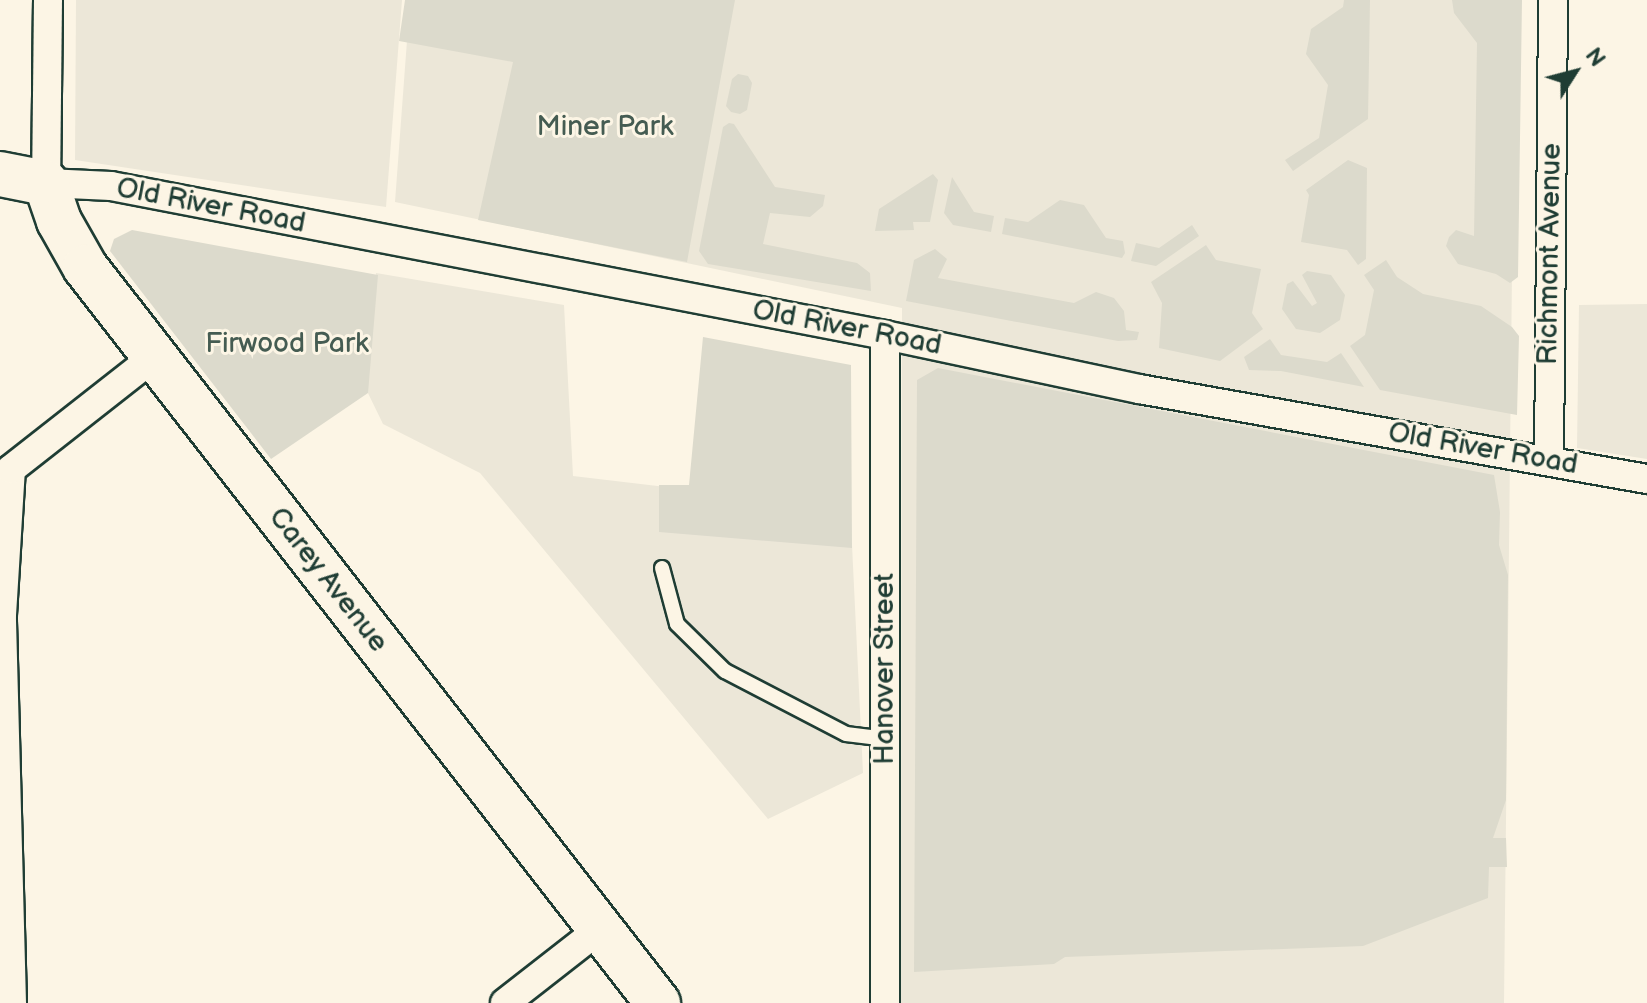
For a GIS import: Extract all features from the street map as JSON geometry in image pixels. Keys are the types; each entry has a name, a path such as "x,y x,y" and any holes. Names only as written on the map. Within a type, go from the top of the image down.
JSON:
{"main road":[{"path":"0,174 46,183"},
{"name":"Carey Avenue","path":"46,183 59,221 85,267 658,1003"}],"street":[{"path":"46,183 48,0"},
{"name":"Richmont Avenue","path":"1549,461 1553,0"},
{"name":"Old River Road","path":"46,183 111,186 885,335 1139,389 1647,479"},
{"name":"Hanover Street","path":"885,335 885,1003"},
{"path":"12,1003 2,615 11,469 154,357"},
{"path":"505,1003 601,928"}],"lane":[{"path":"662,568 677,624 725,671 846,734 885,739"}],"shaded area":[{"path":"76,0 402,0 386,207 75,160"},
{"path":"410,0 1515,0 1504,1003 901,1003 902,308 395,202"},
{"path":"376,273 564,305 573,476 666,487 852,545 863,773 768,819 480,473 383,424 366,389"},
{"path":"1647,304 1647,459 1577,448 1579,305"}],"green space":[{"name":"Miner Park","path":"405,0 735,0 687,262 478,220 513,62 399,41"},
{"path":"1344,0 1370,0 1368,119 1293,171 1285,160 1319,138 1328,85 1306,54 1311,29 1343,7"},
{"path":"1452,0 1522,0 1518,277 1510,283 1496,274 1458,264 1446,246 1456,230 1474,236 1477,43 1454,13"},
{"path":"738,74 748,76 752,83 747,110 740,114 731,112 726,106 732,79"},
{"path":"734,124 775,187 825,195 823,206 810,217 770,213 763,244 857,263 870,273 871,291 708,264 699,251 723,127"},
{"path":"1348,160 1367,168 1366,259 1358,265 1347,250 1301,242 1309,195 1306,190"},
{"path":"933,174 938,180 930,222 913,222 914,230 875,231 879,209"},
{"path":"952,177 974,212 994,216 991,232 953,225 944,213"},
{"path":"1060,200 1084,205 1106,238 1123,241 1125,253 1122,258 1002,234 1005,218 1028,222"},
{"path":"1192,225 1199,236 1156,266 1131,261 1136,243 1159,248"},
{"name":"Firwood Park","path":"132,230 378,275 368,393 271,459 110,251 114,239"},
{"path":"1206,245 1216,260 1261,269 1252,313 1263,329 1220,361 1159,348 1162,303 1151,282"},
{"path":"935,249 947,259 938,278 1074,303 1096,292 1114,298 1124,311 1126,330 1139,332 1137,340 1118,341 906,301 914,260"},
{"path":"1386,260 1397,277 1423,294 1481,306 1512,327 1519,336 1517,415 1380,390 1350,346 1365,335 1374,290 1364,275"},
{"path":"1307,271 1331,275 1345,295 1340,320 1320,333 1296,329 1282,309 1287,284 1293,281 1312,306 1317,303 1302,275"},
{"path":"703,337 851,365 852,548 659,532 659,485 689,485"},
{"path":"1270,339 1281,355 1327,362 1341,353 1364,387 1281,371 1249,370 1244,357"},
{"path":"938,368 1494,475 1500,512 1499,545 1508,575 1506,800 1493,838 1506,838 1507,867 1489,867 1488,898 1363,946 1065,957 1054,964 914,972 917,380"}]}
